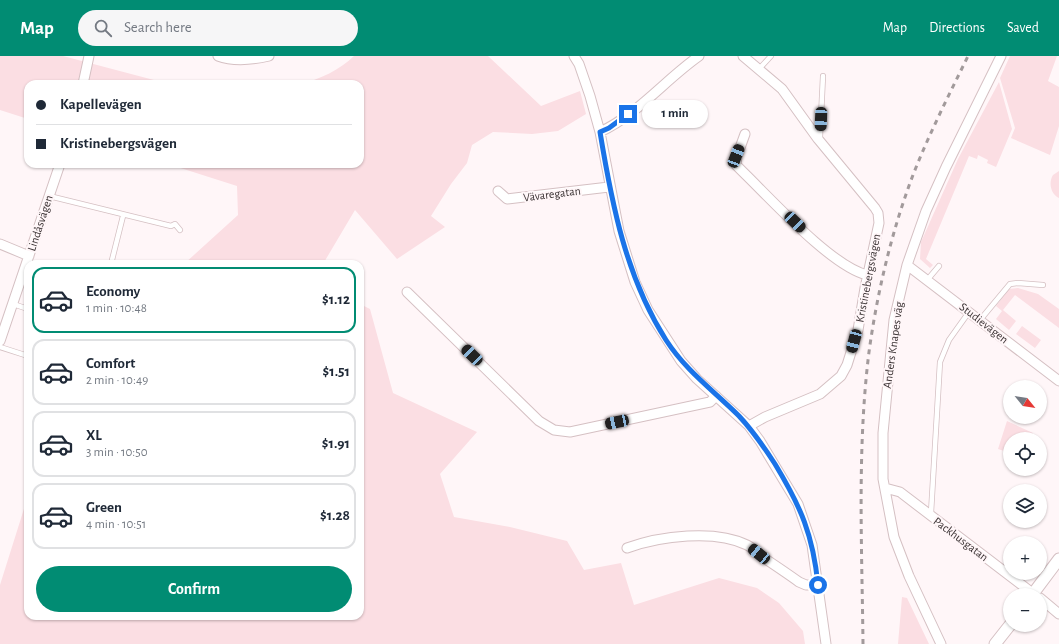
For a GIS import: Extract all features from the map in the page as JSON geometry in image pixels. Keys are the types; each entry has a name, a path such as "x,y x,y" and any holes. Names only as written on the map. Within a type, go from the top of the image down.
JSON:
{"street":[{"path":"84,80 89,56"},
{"path":"218,56 226,59 254,60 269,56"},
{"path":"574,56 587,85 600,132 610,187 635,282 648,310 681,361 748,426 760,441 798,504 812,545 826,644"},
{"path":"600,132 609,128 699,56"},
{"name":"Kristinebergsvägen","path":"743,56 782,89 818,139 878,213 879,224 867,275 858,330 847,365 841,376 820,394 764,417 748,426"},
{"name":"Anders Knapes väg","path":"941,644 909,576 894,537 885,488 883,433 893,328 917,233 936,188 1001,56"},
{"path":"745,134 736,156 736,164 823,249 852,269 867,275"},
{"name":"Lindåsvägen","path":"28,260 59,168"},
{"name":"Vävaregatan","path":"498,191 507,199 610,187"},
{"path":"0,244 29,256"},
{"name":"Studievägen","path":"908,265 1059,381"},
{"name":"Lindåsvägen","path":"0,341 24,271"},
{"path":"407,292 539,421 554,430 570,432 710,402 716,396"},
{"name":"Packhusgatan","path":"885,488 900,492 1025,588"},
{"path":"627,548 649,540 674,537 730,539 749,546 799,582 806,585 818,585"},
{"path":"1040,588 1059,559"},
{"name":"Packhusgatan","path":"1047,605 1059,614"},
{"path":"995,644 1004,632"}],"lane":[{"path":"759,69 771,56"},
{"path":"818,139 820,137 823,76"},
{"path":"49,196 123,216 171,226 175,224 180,230"},
{"path":"112,260 123,216"},
{"path":"928,279 939,266"},
{"path":"980,320 1010,284 1018,283 1043,285"},
{"path":"13,304 24,308"},
{"path":"931,513 940,362 949,340 969,312"},
{"path":"0,347 24,355"}],"shaded area":[{"path":"0,56 63,56 154,80 24,80 24,118 0,110"},
{"path":"354,56 488,56 541,106 580,91 586,114 558,131 532,134 493,132 472,145 467,163 451,184 431,216 445,227 397,259 355,210 325,260 188,260 238,215 237,186 181,168 364,168 364,80 315,80 349,61"},
{"path":"1010,56 1057,56 1048,81 1059,87 1059,126 1050,155 1011,138 1015,128 1000,78"},
{"path":"999,82 1012,129 996,167 987,163 988,160 978,155 977,159 969,156 926,259 933,265 930,268 920,259 921,242 958,159"},
{"path":"1059,171 1059,198 1052,191 1051,178"},
{"path":"1018,288 1038,294 1059,309 1059,328 1015,295 1003,310 1016,321 1009,330 996,319 1002,311 996,306 1009,289"},
{"path":"364,306 370,309 393,393 477,432 440,474 454,517 510,527 567,541 584,570 621,563 634,605 719,578 757,588 779,603 803,631 805,644 0,644 0,585 24,509 24,620 364,620"},
{"path":"1022,326 1041,340 1035,348 1016,334"},
{"path":"1006,424 1014,424 1031,432 1003,432"},
{"path":"1003,433 1003,451 998,449"},
{"path":"902,597 907,598 929,644 898,644"}],"railway":[{"path":"863,644 861,498 863,424 865,388 876,307 886,262 905,196 932,130 968,56"}],"route":[{"path":"628,114 609,128 600,132 613,202 635,282 648,310 681,361 697,379 737,414 748,426 760,441 790,489 798,504 812,545 818,585"}]}
